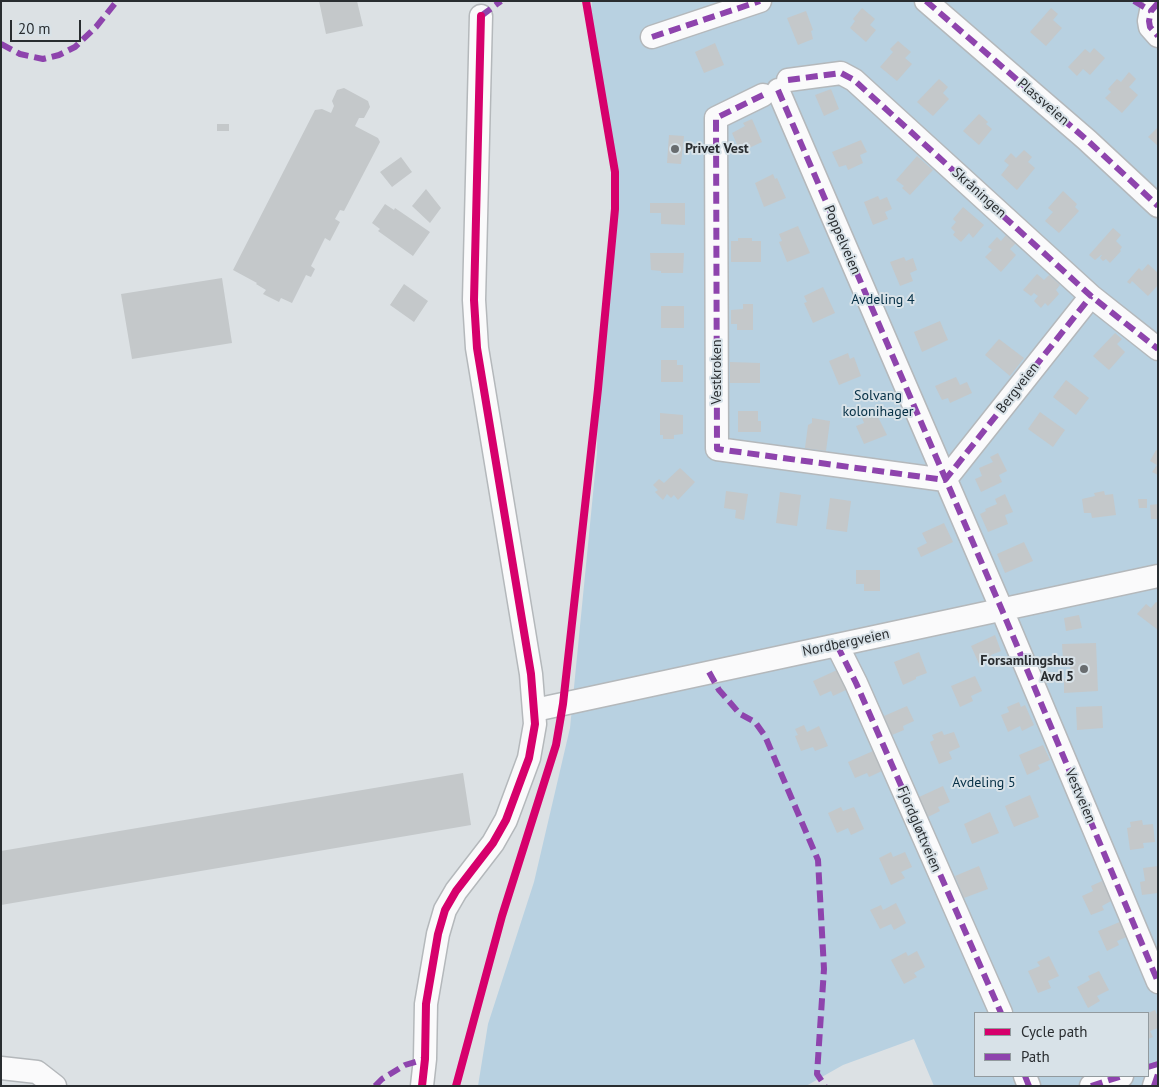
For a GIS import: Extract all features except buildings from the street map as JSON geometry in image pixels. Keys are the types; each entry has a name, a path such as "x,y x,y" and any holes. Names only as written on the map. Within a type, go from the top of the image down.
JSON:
{"street":[{"path":"652,37 760,1"},
{"name":"Plassveien","path":"926,1 1087,140 1158,206"},
{"path":"1147,5 1150,27 1158,36"},
{"path":"422,1086 425,1059 426,1004 438,934 446,910 456,891 493,843 506,820 529,758 533,741 535,710 531,674 477,348 474,300 482,16"},
{"name":"Skråningen","path":"776,88 841,73 854,80 1091,296 1158,349"},
{"name":"Vestkroken","path":"776,88 716,118 717,449 945,480"},
{"name":"Poppelveien","path":"776,88 1002,610"},
{"name":"Bergveien","path":"945,480 1091,296"},
{"name":"Nordbergveien","path":"535,710 1158,576"},
{"name":"Vestveien","path":"1002,610 1158,982"},
{"name":"Fjordgløttveien","path":"837,645 856,683 1001,1012"},
{"path":"1,1068 37,1072 55,1086"},
{"path":"1154,1086 1158,1074"},
{"path":"1092,1086 1119,1077"}],"green space":[{"name":"Solvang kolonihager","path":"592,1 1158,1 1158,1086 934,1086 914,1039 843,1065 806,1086 478,1086 488,1024 534,882 570,728 597,453 598,389 615,209 615,172 590,19"}],"marked path":[{"path":"1,44 20,54 43,59 59,55 75,47 96,27 117,1"},
{"path":"481,16 501,1"},
{"path":"652,37 760,1"},
{"path":"926,1 1087,140 1158,206"},
{"path":"1134,1 1151,11"},
{"path":"1158,3 1151,11 1149,21 1150,27 1158,36"},
{"path":"788,80 841,73 854,80 1091,296 1158,349"},
{"path":"778,90 1002,610 1158,982"},
{"path":"763,95 716,118 717,449 945,480 1091,296"},
{"path":"837,645 856,683 1001,1012"},
{"path":"709,672 719,690 740,714 755,722 765,736 818,860 824,969 817,1074 825,1086"},
{"path":"375,1086 382,1079 405,1065 425,1059"},
{"path":"1149,1067 1158,1064"},
{"path":"1154,1086 1158,1074"},
{"path":"1025,1077 1029,1086"},
{"path":"1091,1086 1119,1077"}],"cycle path":[{"path":"456,1086 502,916 556,745 563,704 598,389 615,209 615,172 586,1"},
{"path":"422,1086 425,1059 426,1004 438,934 445,910 456,891 493,843 506,820 529,758 535,724 531,674 477,348 474,300 481,16"}],"place":[{"name":"Privet Vest","path":"675,149"},
{"name":"Forsamlingshus Avd 5","path":"1084,669"}],"park label":[{"name":"Avdeling 4","path":"883,300"},
{"name":"Avdeling 5","path":"984,783"}]}
